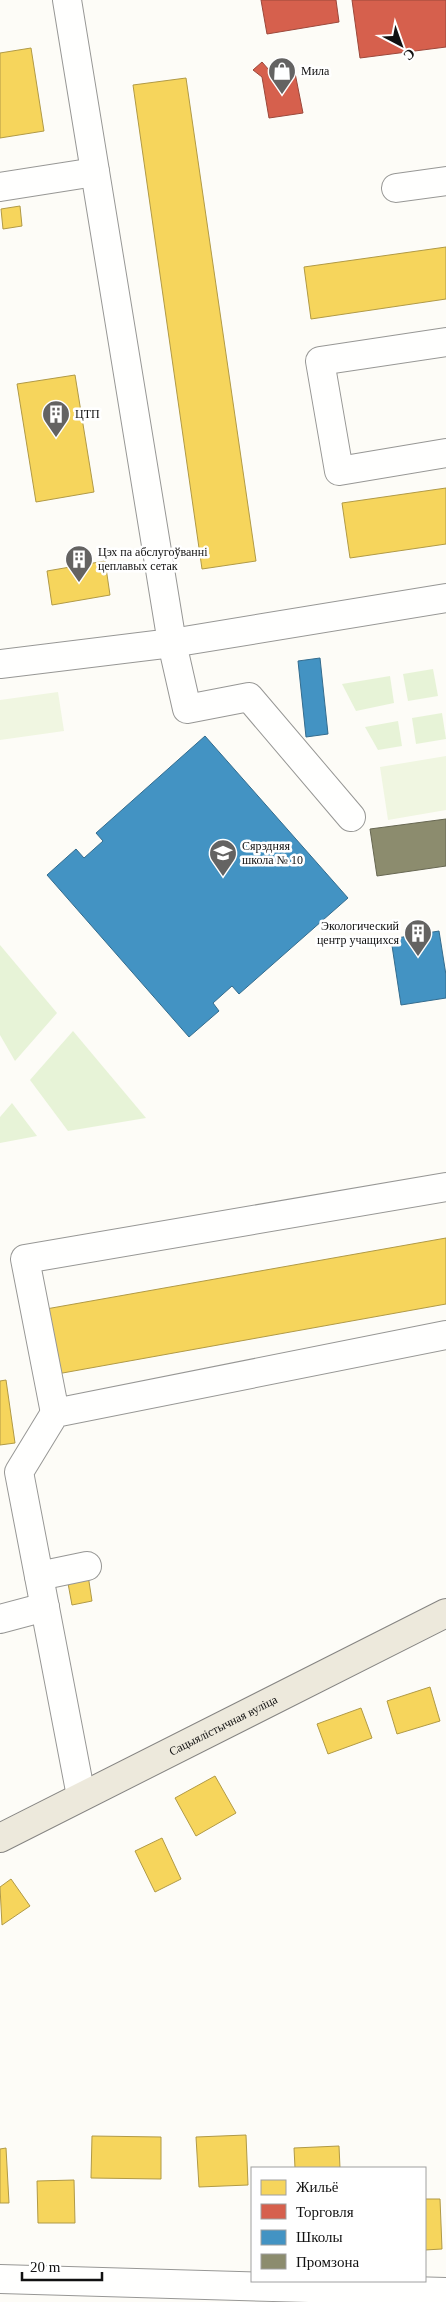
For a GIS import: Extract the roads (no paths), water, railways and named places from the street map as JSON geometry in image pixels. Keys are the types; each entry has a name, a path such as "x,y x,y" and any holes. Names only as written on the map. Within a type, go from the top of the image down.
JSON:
{"main road":[{"name":"Сацыялістычная вуліца","path":"0,1838 446,1613"}],"street":[{"path":"67,0 172,643 187,709 249,697 351,817"},
{"path":"0,187 95,172"},
{"path":"396,188 446,181"},
{"path":"446,342 320,361 338,471 446,453"},
{"path":"0,664 172,643 446,598"},
{"path":"55,1413 25,1259 446,1187"},
{"path":"81,1796 40,1576 9,1474 55,1413 446,1335"},
{"path":"40,1576 87,1566"},
{"path":"0,1619 45,1607"},
{"path":"0,2279 153,2292 446,2292"}],"place":[{"name":"Мила","path":"282,95"},
{"name":"ЦТП","path":"56,438"},
{"name":"Цэх па абслугоўванні цеплавых сетак","path":"79,583"},
{"name":"Сярэдняя школа № 10","path":"223,877"},
{"name":"Экологический центр учащихся","path":"418,957"}]}
